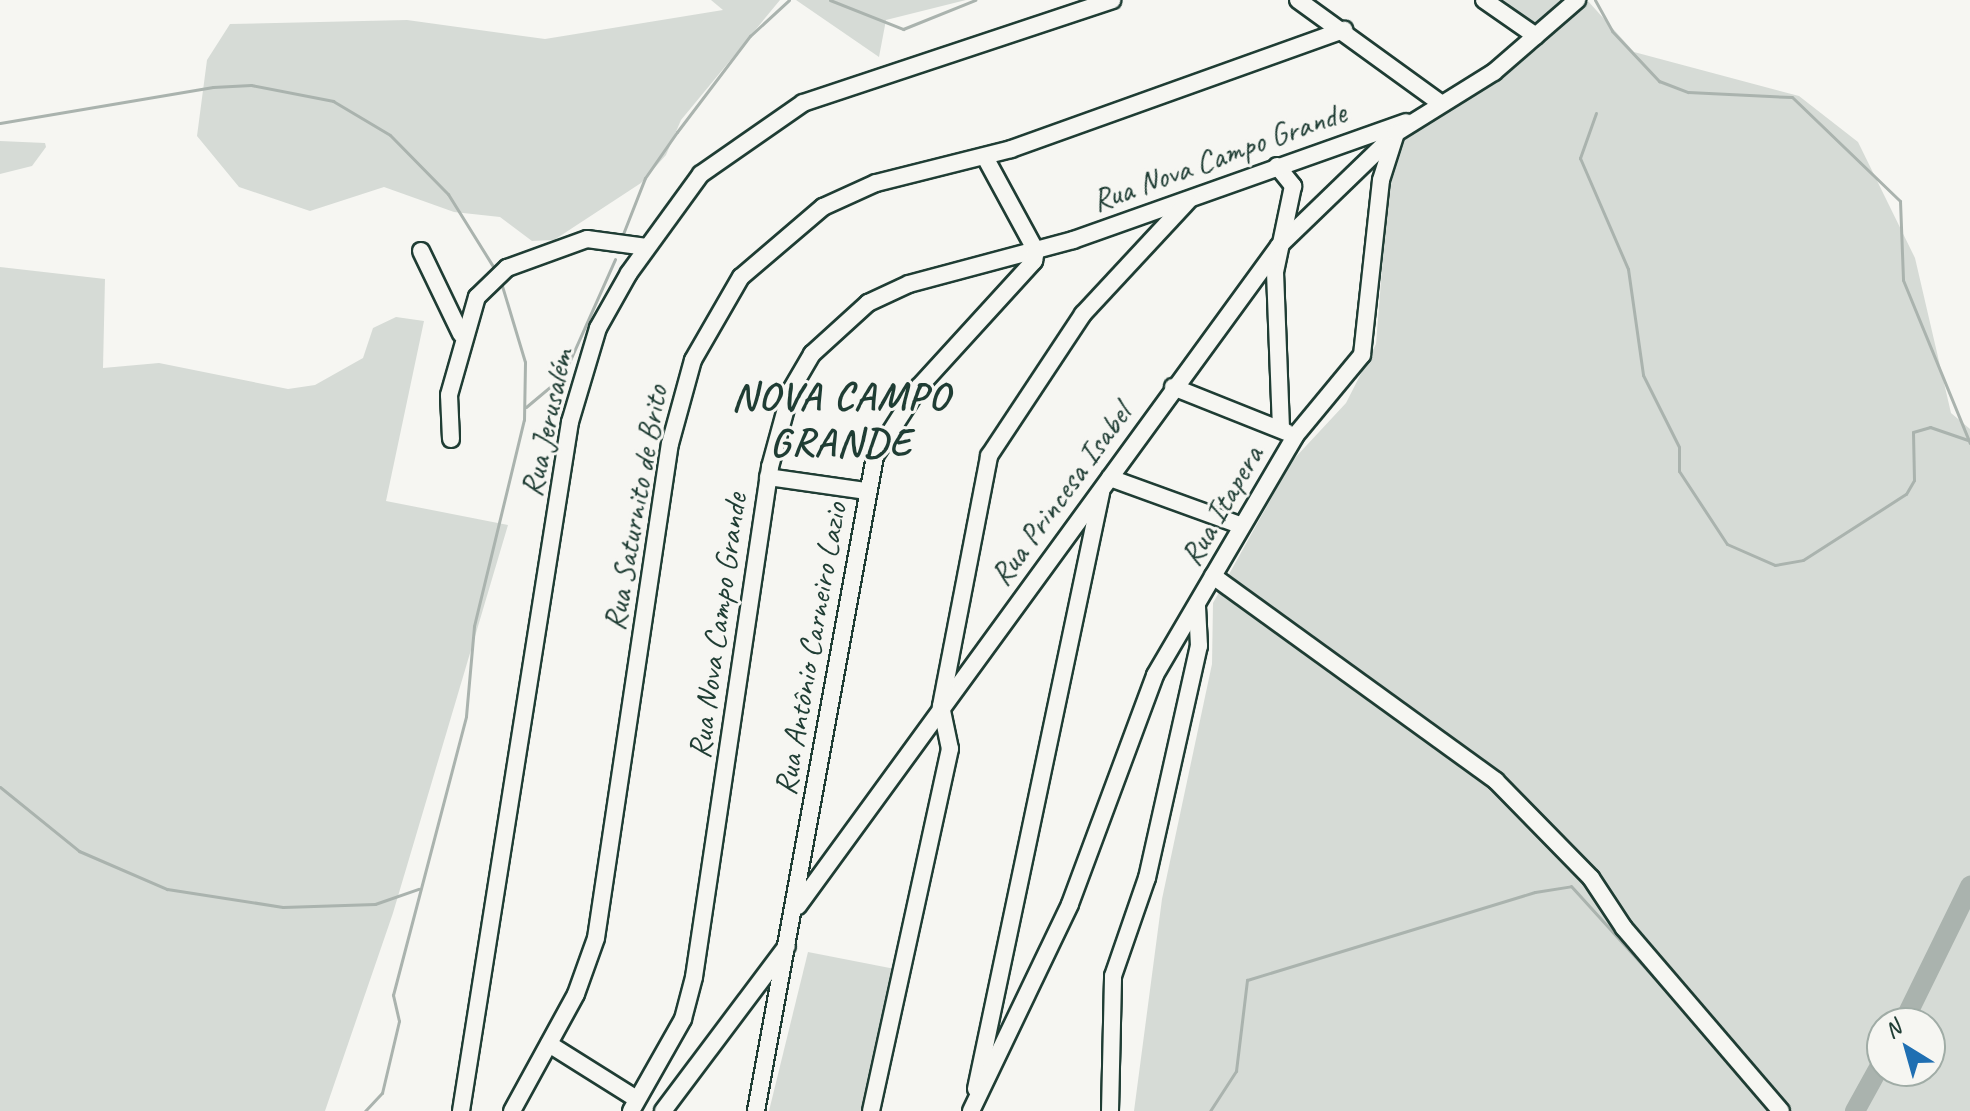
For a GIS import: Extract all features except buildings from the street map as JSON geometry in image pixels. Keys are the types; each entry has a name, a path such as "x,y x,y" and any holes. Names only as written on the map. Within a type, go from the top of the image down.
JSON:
{"street":[{"name":"Rua Jerusalém","path":"461,1111 570,422 598,328 646,247 701,174 803,103 1112,0"},
{"path":"1298,0 1344,30 1439,102"},
{"path":"1484,0 1536,36"},
{"path":"1401,128 1536,36 1577,0"},
{"name":"Rua Saturnito de Brito","path":"512,1111 549,1044 596,938 670,444 711,319 741,277 823,207 876,183 985,157 1344,30"},
{"name":"Rua Nova Campo Grande","path":"633,1104 677,1030 694,977 768,477 791,390 839,324 868,303 956,266 1036,251 1277,166 1401,128"},
{"name":"Rua Princesa Isabel","path":"795,910 1173,387 1279,246 1401,128"},
{"name":"Rua Itapera","path":"971,1111 1070,904 1155,675 1197,606 1288,433 1350,376 1369,335 1381,180 1401,128"},
{"path":"985,157 1036,251"},
{"path":"1173,387 1288,433 1279,246 1293,186 1277,166"},
{"path":"871,1111 950,749 941,706 989,456 1083,314 1191,197"},
{"path":"451,439 449,395 461,334 477,297 507,268 587,239 646,247"},
{"path":"421,251 461,334"},
{"name":"Rua Antônio Carneiro Lazio","path":"756,1111 795,910 866,491 892,420 1031,270 1036,251"},
{"path":"768,477 866,491"},
{"path":"971,1111 1106,483 1240,525"},
{"path":"1213,576 1496,781 1591,878 1624,928 1781,1111"},
{"path":"1110,1111 1113,976 1147,878 1199,646 1197,606"},
{"path":"663,1111 789,943"},
{"path":"549,1044 633,1104"}],"shaded area":[{"path":"711,0 780,0 681,120 666,155 641,183 554,240 532,241 500,217 454,212 384,187 310,211 239,187 197,136 207,60 230,24 407,20 545,39 723,10"},
{"path":"796,0 966,0 886,20 879,57"},
{"path":"1479,0 1587,0 1634,52 1799,96 1858,142 1915,258 1951,413 1970,429 1970,1111 1134,1111 1162,899 1212,664 1213,603 1292,461 1346,403 1376,344 1388,193 1403,141 1539,48"},
{"path":"0,141 45,143 46,147 32,166 0,174"},
{"path":"0,267 105,279 103,368 159,363 288,389 315,385 363,358 373,328 396,317 424,321 386,501 508,525 393,913 325,1111 0,1111"},
{"path":"808,952 895,969 865,1111 769,1111"}],"waterway":[{"path":"623,234 645,178 677,132 750,36 789,0"},
{"path":"830,0 903,29 975,0"},
{"path":"1595,0 1612,31 1659,81 1688,92 1792,97 1900,201 1903,280 1970,443"},
{"path":"0,123 213,87 251,85 333,101 390,135 448,194 494,268"},
{"path":"1596,113 1580,158 1628,269 1643,375 1679,447 1679,471 1727,544 1775,565 1803,560 1906,494 1914,480 1913,432 1930,427 1968,440"},
{"path":"526,407 563,376 615,259"},
{"path":"365,1111 382,1093 399,1021 393,995 466,716 474,626 524,420 525,362 502,286"},
{"path":"0,787 79,851 167,889 283,907 375,904 418,889"},
{"path":"1210,1111 1236,1071 1247,980 1535,892 1571,886 1679,1005"},
{"path":"1911,1007 1970,886"},
{"path":"1855,1111 1868,1087"}],"district":[{"name":"NOVA CAMPO GRANDE","path":"841,419"}]}
